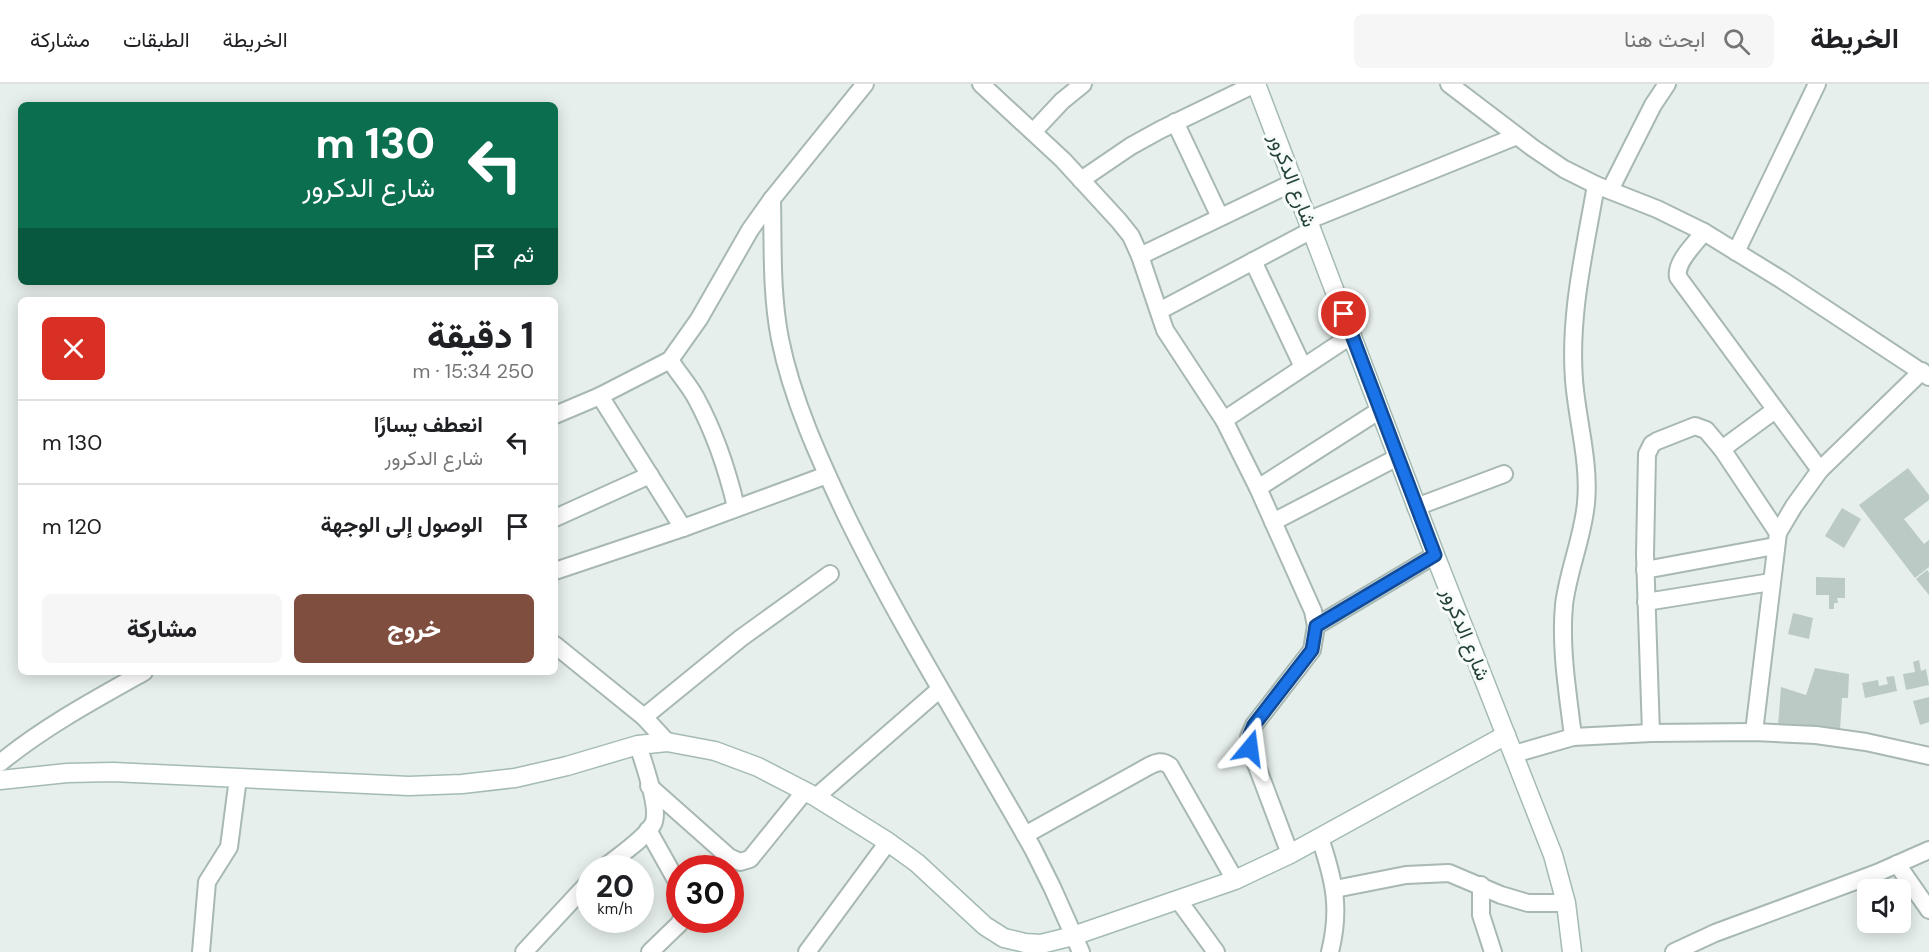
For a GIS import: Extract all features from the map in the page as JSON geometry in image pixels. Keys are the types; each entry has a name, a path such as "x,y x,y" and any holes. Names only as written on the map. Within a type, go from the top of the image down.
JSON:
{"street":[{"path":"558,414 600,396 670,360 699,319 750,230 772,199 865,84"},
{"path":"1033,132 1062,101 1083,84"},
{"path":"1081,180 1131,146 1175,122 1256,84"},
{"name":"شارع الدكرور","path":"1256,84 1416,507 1553,855 1566,903 1572,952"},
{"path":"1449,84 1564,170 1657,209 1704,232 1925,374 1820,470 1794,506 1777,540 1754,732"},
{"path":"1573,738 1563,628 1565,602 1586,502 1586,473 1574,379 1578,285 1603,188 1667,84"},
{"path":"1736,252 1817,84"},
{"path":"985,85 1081,180 1131,236 1165,330 1224,420 1258,488 1312,611 1316,626 1312,650 1254,725 1249,737 1254,758 1290,854"},
{"path":"1175,122 1220,217"},
{"path":"1159,311 1253,261 1311,225 1517,136"},
{"path":"1140,256 1294,182"},
{"path":"772,199 774,272 780,337 787,370 827,475 865,555 1025,835 1052,887 1077,944"},
{"path":"1704,232 1680,264 1677,271 1678,277 1820,470"},
{"path":"1253,261 1303,367"},
{"path":"1224,420 1352,335"},
{"path":"670,360 696,397 717,441 736,507"},
{"path":"600,396 683,528"},
{"path":"1258,488 1380,410"},
{"path":"1722,449 1775,410"},
{"path":"1650,733 1645,570 1647,454 1649,449 1657,441 1695,426 1706,430 1722,449 1777,540"},
{"path":"1273,522 1398,457"},
{"path":"1416,507 1504,474"},
{"path":"558,517 650,475"},
{"path":"558,570 683,528 827,475"},
{"path":"1645,570 1777,540"},
{"path":"1316,626 1435,555"},
{"path":"644,717 741,638 830,574"},
{"path":"1646,602 1772,582"},
{"path":"558,647 644,717 667,741"},
{"path":"0,763 24,744 81,707 139,675"},
{"path":"649,786 729,857 740,862 750,859 811,794 940,688"},
{"path":"1514,754 1573,738 1650,733 1754,732 1816,735 1866,742 1929,756"},
{"path":"0,780 67,773 113,772 409,786 462,784 515,778 567,766 638,745 667,741 715,751 758,767 811,794 888,842 944,886 985,926 1019,948 1041,944 1077,944 1235,880 1320,838 1506,735"},
{"path":"619,855 648,830 656,816 638,745"},
{"path":"1025,835 1149,766 1165,762 1170,766 1235,880"},
{"path":"201,952 207,882 229,847 238,778"},
{"path":"648,830 666,862"},
{"path":"1320,838 1335,889 1330,952"},
{"path":"807,952 888,842"},
{"path":"1674,952 1715,933 1929,850"},
{"path":"1897,864 1929,910"},
{"path":"1335,889 1383,878 1423,873 1449,873 1501,895 1528,903 1566,903"},
{"path":"1480,885 1481,915 1493,952"},
{"path":"524,952 576,895"},
{"path":"1179,901 1216,952"},
{"path":"650,952 668,933"}],"building":[{"path":"1908,468 1929,495 1929,500 1904,519 1924,544 1929,540 1929,567 1915,578 1859,505"},
{"path":"1842,508 1861,519 1844,548 1825,536"},
{"path":"1927,570 1929,573 1929,595 1916,579"},
{"path":"1816,577 1845,578 1845,598 1837,598 1838,603 1834,603 1834,609 1829,609 1829,595 1816,595"},
{"path":"1793,613 1813,618 1809,639 1788,634"},
{"path":"1919,660 1921,671 1926,669 1929,685 1906,690 1903,674 1915,672 1913,662"},
{"path":"1815,668 1849,674 1848,698 1842,698 1840,730 1815,730 1814,726 1778,726 1781,687 1806,695"},
{"path":"1894,676 1897,691 1865,698 1862,683 1878,680 1879,686 1888,684 1886,677"},
{"path":"1929,697 1929,722 1920,725 1913,701"}],"route":[{"path":"1250,748 1249,737 1254,725 1312,650 1316,626 1435,555 1344,314"}]}
